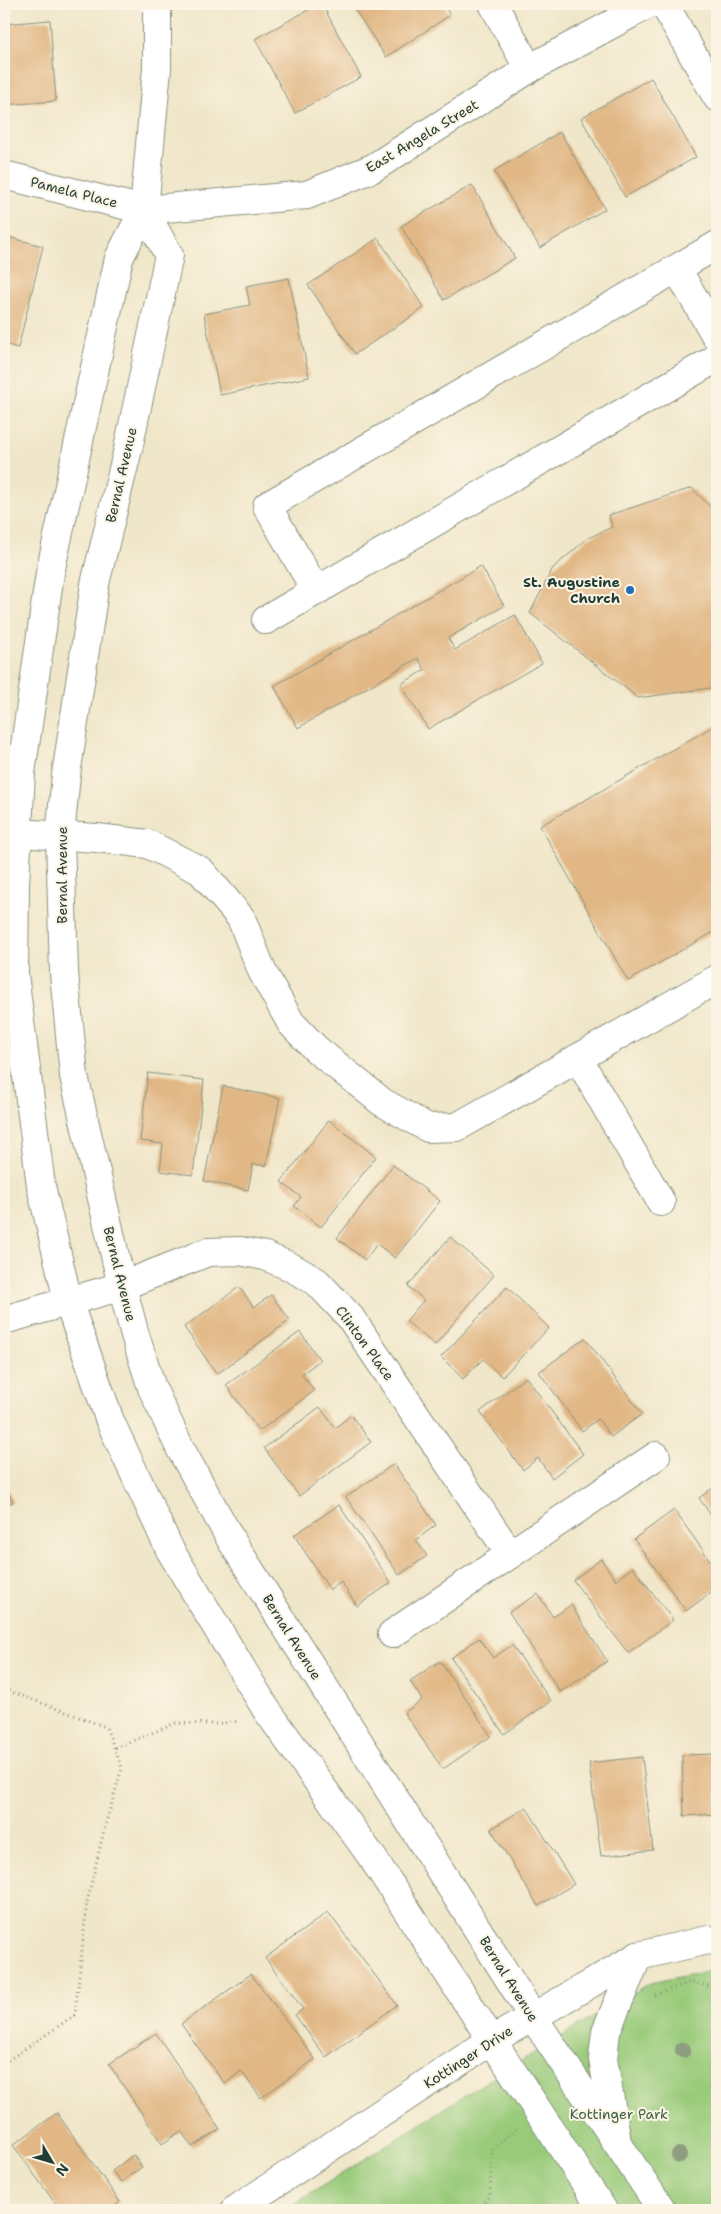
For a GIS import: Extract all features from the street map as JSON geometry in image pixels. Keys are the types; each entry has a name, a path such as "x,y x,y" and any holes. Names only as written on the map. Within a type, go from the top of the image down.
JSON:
{"main road":[{"path":"157,4 157,68 144,210 119,258 50,573 21,773 17,833 14,974 41,1186 68,1300 110,1421 170,1550 266,1709 374,1860 603,2210"},
{"path":"494,4 529,69"},
{"name":"East Angela Street","path":"144,210 307,194 373,168 529,69 649,4"},
{"path":"664,4 717,97"},
{"name":"Pamela Place","path":"4,175 144,210"},
{"name":"Bernal Avenue","path":"144,210 169,255 128,449 94,584 66,775 60,836 64,973 74,1076 122,1286 152,1388 189,1465 252,1572 533,2017 662,2210"},
{"path":"316,591 267,506 717,245"},
{"path":"677,268 717,338"},
{"path":"266,620 717,358"},
{"path":"17,833 97,838 148,844 201,871 241,918 262,971 291,1023 316,1049 382,1102 428,1128 457,1127 717,979"},
{"path":"578,1058 661,1202"},
{"name":"Clinton Place","path":"4,1320 122,1286 208,1252 240,1251 265,1256 289,1266 317,1282 350,1317 510,1554"},
{"path":"392,1634 656,1456"},
{"name":"Kottinger Drive","path":"235,2210 492,2040 638,1956 708,1940 717,1941"},
{"path":"617,2144 603,2059 606,2031 638,1956"}],"path":[{"path":"4,1689 106,1727 122,1768 105,1826 87,1902 75,2015 4,2063"},
{"path":"115,1748 176,1723 215,1724 245,1721 266,1709"},
{"path":"653,1996 691,1982 717,1988"},
{"path":"478,2210 490,2196 492,2150 509,2133 539,2112"}],"green space":[{"name":"Kottinger Park","path":"713,1970 717,1971 717,2210 285,2210 476,2088 650,1983"}],"building":[{"path":"322,4 361,77 295,113 255,39"},
{"path":"351,4 443,4 450,15 386,57"},
{"path":"50,20 56,101 4,105 4,24"},
{"path":"651,78 696,157 625,197 581,118"},
{"path":"560,132 605,209 540,248 494,171"},
{"path":"472,185 515,258 444,300 401,226"},
{"path":"4,236 43,246 18,348 4,344"},
{"path":"378,238 424,308 355,354 308,285"},
{"path":"289,278 309,377 220,395 204,314 250,305 246,286"},
{"name":"St. Augustine Church","path":"692,488 717,514 717,687 638,698 530,613 553,568 588,538 612,527 609,515"},
{"path":"481,566 504,606 448,638 455,650 515,615 542,663 428,729 401,684 425,670 418,658 298,728 274,686"},
{"path":"717,724 717,930 628,981 540,826"},
{"path":"148,1073 204,1080 193,1175 160,1171 163,1144 140,1141"},
{"path":"223,1086 280,1098 266,1166 253,1164 248,1190 204,1181"},
{"path":"329,1120 376,1157 321,1227 294,1206 301,1197 281,1182"},
{"path":"393,1165 440,1201 395,1258 377,1244 365,1260 337,1238"},
{"path":"450,1237 494,1275 435,1345 406,1321 424,1300 408,1286"},
{"path":"239,1287 254,1307 271,1295 290,1320 217,1374 184,1327"},
{"path":"507,1287 549,1328 502,1377 483,1359 463,1379 441,1357"},
{"path":"300,1332 320,1360 302,1374 314,1391 259,1431 226,1385"},
{"path":"585,1338 642,1414 611,1437 598,1419 582,1431 539,1372"},
{"path":"526,1377 583,1454 552,1478 538,1458 523,1470 480,1412"},
{"path":"320,1407 335,1428 351,1415 371,1442 299,1496 264,1448"},
{"path":"394,1464 436,1525 416,1540 427,1556 399,1575 346,1497"},
{"path":"4,1482 13,1502 4,1506"},
{"path":"717,1485 717,1524 699,1498"},
{"path":"339,1505 391,1583 357,1606 341,1582 330,1590 294,1535"},
{"path":"674,1510 717,1570 717,1588 686,1611 634,1539"},
{"path":"601,1559 616,1580 633,1567 673,1620 628,1653 573,1580"},
{"path":"538,1594 553,1617 571,1605 607,1661 560,1692 509,1612"},
{"path":"479,1638 493,1658 512,1645 551,1701 504,1734 451,1658"},
{"path":"440,1661 491,1736 443,1769 404,1713 422,1700 410,1681"},
{"path":"717,1754 717,1814 684,1816 682,1755"},
{"path":"642,1757 653,1850 601,1856 589,1763"},
{"path":"526,1807 574,1884 538,1906 491,1829"},
{"path":"328,1912 397,2005 326,2057 295,2015 303,2009 265,1958"},
{"path":"251,1974 315,2059 261,2098 241,2071 225,2084 181,2024"},
{"path":"156,2033 220,2129 192,2147 181,2131 162,2144 109,2064"},
{"path":"57,2113 120,2202 109,2210 60,2210 13,2145"},
{"path":"133,2155 142,2167 121,2182 112,2171"}],"place":[{"name":"St. Augustine Church","path":"630,590"}]}
